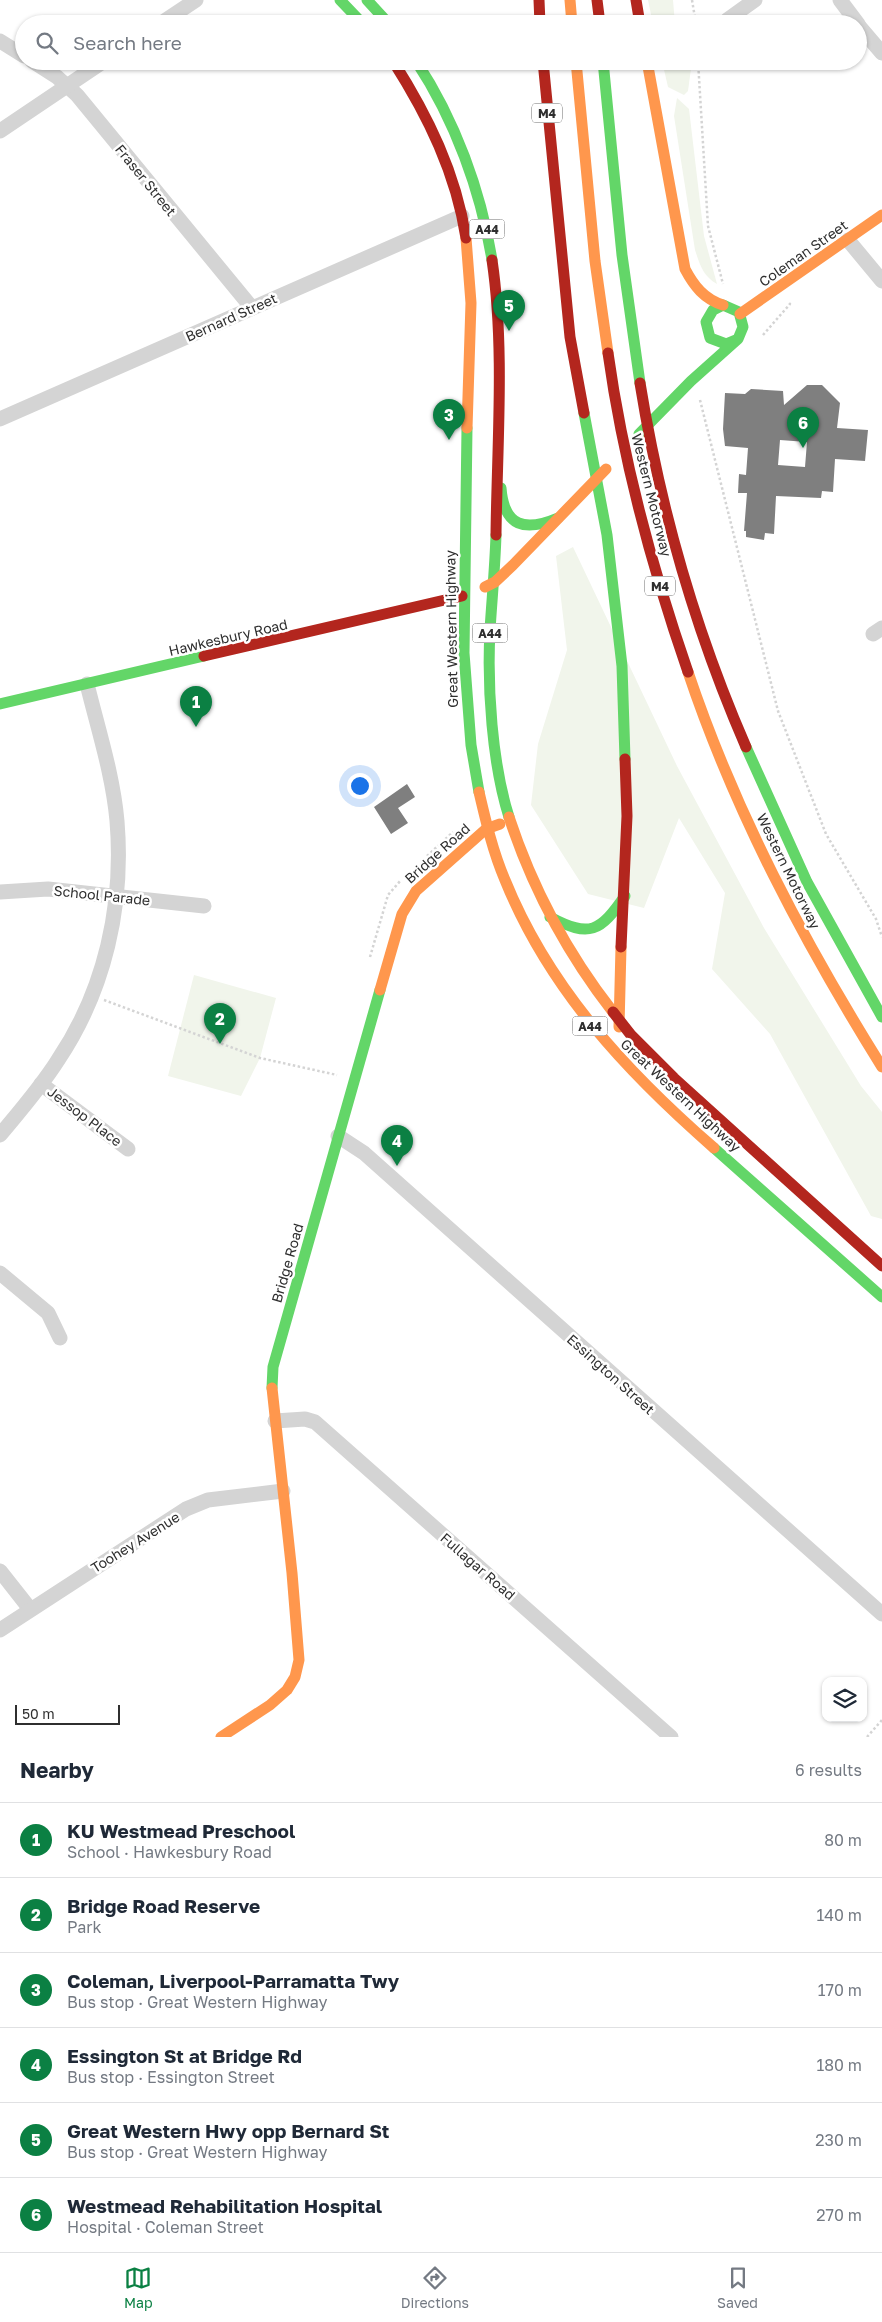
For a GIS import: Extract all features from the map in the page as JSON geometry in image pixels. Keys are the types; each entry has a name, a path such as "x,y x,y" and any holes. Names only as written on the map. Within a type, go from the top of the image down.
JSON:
{"main road":[{"path":"340,0 354,15"},
{"path":"367,0 381,15"},
{"path":"539,0 540,15"},
{"path":"570,0 571,15"},
{"path":"597,0 599,15"},
{"path":"636,0 638,15"},
{"name":"Great Western Highway","path":"398,70 428,120 447,165 462,216 470,267 472,317 462,596 466,708 474,769 486,829 521,917 571,1002 622,1062 679,1117 882,1297"},
{"name":"Great Western Highway","path":"422,70 433,87 455,132 487,230 495,282 498,332 495,582 490,631 491,713 494,745 509,820 528,872 550,917 588,980 618,1018 674,1078 882,1266"},
{"name":"M4","path":"544,70 570,337 606,535 622,666 627,816 625,896"},
{"name":"Western Motorway","path":"577,70 610,370 636,501 678,648 711,737 757,845 813,953 882,1067"},
{"name":"Western Motorway","path":"604,70 623,259 636,360 652,448 684,573 723,691 766,798 822,913 882,1017"},
{"path":"462,596 495,582 691,381 738,339 744,327 740,314 730,306 710,302 692,283 685,269 649,70"},
{"name":"Coleman Street","path":"740,314 882,215"},
{"path":"702,348 707,316 716,307 723,305"},
{"path":"705,329 710,338 720,344 726,344 738,339"},
{"path":"691,381 698,362"},
{"path":"496,447 502,469 502,507 509,518 530,526 548,523 558,518"},
{"name":"Hawkesbury Road","path":"0,704 462,596"},
{"name":"Bridge Road","path":"221,1737 282,1694 292,1684 297,1670 299,1656 294,1581 275,1421 272,1383 273,1367 405,907 416,891 486,829 509,820"},
{"path":"550,917 570,928 586,932 596,929 607,922 625,896"},
{"path":"625,896 618,1018 623,1040 631,1055 670,1102 679,1117"}],"street":[{"path":"174,15 196,0"},
{"path":"734,15 755,0"},
{"path":"840,0 851,15"},
{"path":"867,35 882,53"},
{"path":"0,41 15,50"},
{"name":"Fraser Street","path":"45,70 67,86 252,308"},
{"path":"0,131 91,70"},
{"name":"Bernard Street","path":"0,420 462,216"},
{"path":"848,240 882,281"},
{"path":"0,1135 41,1084 77,1029 93,996 111,930 119,861 117,820 87,684"},
{"name":"School Parade","path":"0,892 33,889 204,906"},
{"name":"Jessop Place","path":"41,1084 128,1149"},
{"name":"Essington Street","path":"338,1136 364,1153 882,1614"},
{"path":"0,1273 48,1313 60,1338"},
{"name":"Fullagar Road","path":"275,1421 305,1419 315,1422 671,1737"},
{"name":"Toohey Avenue","path":"0,1630 186,1509 208,1500 283,1491"},
{"path":"0,1571 30,1609"}],"path":[{"path":"692,0 694,15"},
{"path":"699,70 708,226 725,292"},
{"path":"760,338 790,304 778,288"},
{"path":"700,398 778,711 826,834 876,919 882,937"},
{"path":"93,996 260,1058 336,1077"},
{"path":"867,1737 882,1720"}],"shaded area":[{"path":"648,0 673,0 674,15 651,15"},
{"path":"664,70 691,70 688,91 684,95 668,87"},
{"path":"677,98 689,109 704,236 717,284 705,274 695,250 674,116"},
{"path":"573,547 677,766 764,928 861,1086 882,1112 882,1219 871,1216 770,1034 712,969 725,893 679,818 644,908 588,894 531,805 538,744 567,650 556,556"},
{"path":"194,975 276,998 260,1058 241,1096 168,1076"}],"building":[{"path":"807,385 822,385 840,403 837,428 868,430 865,461 835,459 833,492 822,491 821,498 776,496 774,534 765,533 764,540 746,537 746,531 744,531 747,493 738,493 739,474 746,475 748,448 725,446 723,429 725,393 745,394 751,389 783,391 784,405","holes":["780,440 807,442 805,467 778,465"]},
{"path":"407,784 415,797 398,808 408,823 391,834 374,807"}],"traffic: fast":[{"path":"340,0 354,15"},
{"path":"367,0 381,15"},
{"path":"421,70 443,107 464,157 481,208 492,260"},
{"path":"604,70 622,255 640,383"},
{"path":"639,434 691,381 738,339 743,327 739,312 723,305 713,310 706,322 710,338 726,344 738,339"},
{"path":"584,413 607,535 622,666 625,759"},
{"path":"467,428 464,653 471,745 479,792"},
{"path":"501,488 507,511 518,523 536,525 558,518"},
{"path":"496,535 489,652 490,700 498,773 509,817"},
{"path":"0,704 204,656"},
{"path":"746,747 807,882 882,1017"},
{"path":"550,917 575,928 593,928 601,924 625,896"},
{"path":"272,1388 273,1367 380,990"},
{"path":"714,1148 882,1297"}],"traffic: slow":[{"path":"570,0 571,15"},
{"path":"577,70 595,261 608,353"},
{"path":"649,70 685,269 700,291 710,299 723,305"},
{"path":"740,314 882,215"},
{"path":"466,238 471,303 467,428"},
{"path":"485,587 495,582 513,565 606,469"},
{"path":"688,672 727,775 773,875 825,972 882,1067"},
{"path":"479,792 490,837 505,880 523,920 544,957 568,993 621,1059 714,1148"},
{"path":"509,817 528,869 552,919 596,990 613,1012"},
{"path":"380,990 402,914 416,891 486,829 500,824"},
{"path":"619,1027 621,947"},
{"path":"221,1737 270,1705 287,1690 295,1677 299,1660 292,1573 272,1388"}],"traffic: jam":[{"path":"539,0 540,15"},
{"path":"597,0 599,15"},
{"path":"636,0 638,15"},
{"path":"399,70 429,124 448,168 466,238"},
{"path":"544,70 570,337 584,413"},
{"path":"492,260 496,293 499,362 496,535"},
{"path":"608,353 622,434 640,514 662,593 688,672"},
{"path":"640,383 658,476 682,568 711,659 746,747"},
{"path":"204,656 462,596"},
{"path":"621,947 627,816 625,759"},
{"path":"613,1012 631,1035 674,1078 882,1266"}],"place":[{"name":"Great Western Hwy opp Bernard St","path":"509,331"},
{"name":"Coleman, Liverpool-Parramatta Twy","path":"449,440"},
{"name":"Westmead Rehabilitation Hospital","path":"803,448"},
{"name":"KU Westmead Preschool","path":"196,727"},
{"name":"Bridge Road Reserve","path":"220,1044"},
{"name":"Essington St at Bridge Rd","path":"397,1166"}]}
